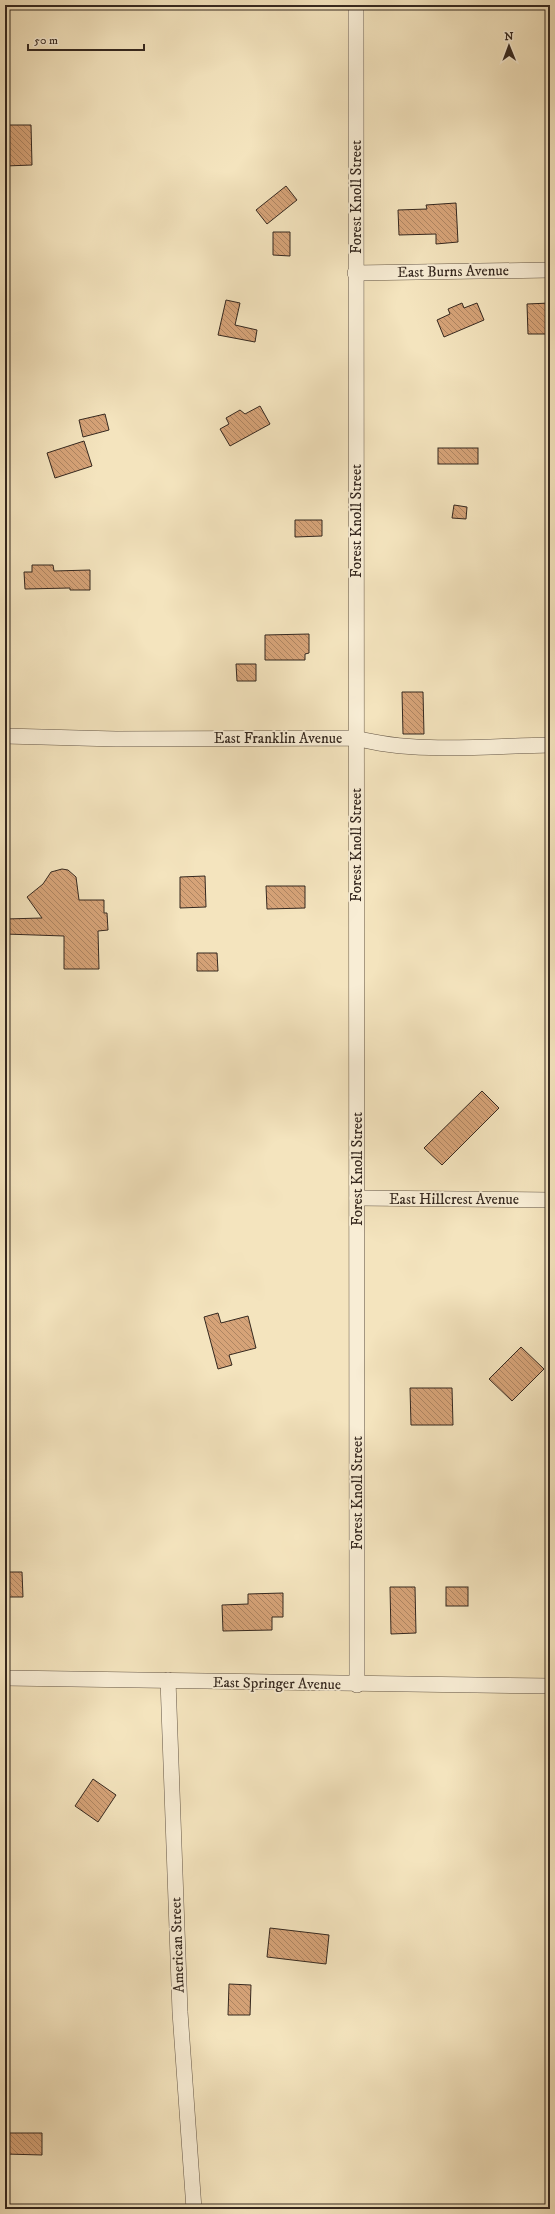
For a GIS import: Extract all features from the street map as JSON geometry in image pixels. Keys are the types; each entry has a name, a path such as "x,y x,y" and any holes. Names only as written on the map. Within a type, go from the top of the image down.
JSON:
{"street":[{"name":"Forest Knoll Street","path":"356,5 356,738 358,1198 357,1685"},
{"name":"East Burns Avenue","path":"356,273 550,270"},
{"name":"East Franklin Avenue","path":"5,736 116,739 356,738 380,744 437,747 550,745"},
{"name":"East Hillcrest Avenue","path":"358,1198 550,1200"},
{"name":"East Springer Avenue","path":"5,1678 168,1680 357,1685 550,1686"},
{"name":"American Street","path":"168,1680 180,2012 194,2209"}],"building":[{"path":"5,125 31,125 32,165 5,166"},
{"path":"286,186 297,200 267,224 256,210"},
{"path":"456,203 458,242 436,244 436,234 399,235 398,210 427,209 426,205"},
{"path":"273,232 290,232 290,256 273,255"},
{"path":"226,300 240,303 235,325 257,330 255,342 218,335"},
{"path":"462,303 464,308 477,303 484,320 444,337 437,320 450,314 448,309"},
{"path":"550,303 550,334 528,334 527,304"},
{"path":"260,406 270,424 230,446 220,429 229,424 226,418 240,410 245,414"},
{"path":"105,414 109,430 83,437 79,420"},
{"path":"84,441 92,466 55,478 47,453"},
{"path":"438,448 478,448 478,464 438,464"},
{"path":"454,505 467,507 466,519 452,518"},
{"path":"295,520 322,520 322,536 295,537"},
{"path":"32,565 53,565 54,571 90,570 90,590 70,590 70,588 25,589 24,572 32,572"},
{"path":"309,634 309,653 305,654 305,660 265,660 265,635"},
{"path":"236,664 256,664 256,681 237,681"},
{"path":"402,692 423,692 424,734 403,734"},
{"path":"62,869 68,870 76,877 79,900 104,900 104,913 107,913 108,930 98,931 99,969 64,969 64,936 5,934 5,919 42,918 27,897 43,884 51,872"},
{"path":"205,876 206,907 180,908 180,877"},
{"path":"266,886 305,886 305,908 267,909"},
{"path":"197,953 217,953 218,971 197,971"},
{"path":"482,1091 499,1108 442,1165 424,1148"},
{"path":"218,1313 221,1323 248,1316 256,1348 229,1355 232,1365 218,1369 204,1317"},
{"path":"521,1347 544,1369 512,1401 489,1379"},
{"path":"410,1388 452,1388 453,1425 411,1425"},
{"path":"5,1572 22,1572 23,1597 5,1597"},
{"path":"390,1587 415,1587 416,1633 391,1634"},
{"path":"446,1587 468,1587 468,1606 446,1606"},
{"path":"283,1593 283,1617 272,1617 272,1630 223,1631 222,1605 248,1604 248,1594"},
{"path":"93,1779 116,1795 98,1822 75,1806"},
{"path":"270,1928 329,1935 326,1964 267,1957"},
{"path":"229,1984 251,1985 250,2015 228,2015"},
{"path":"5,2133 42,2133 42,2155 5,2154"}]}
